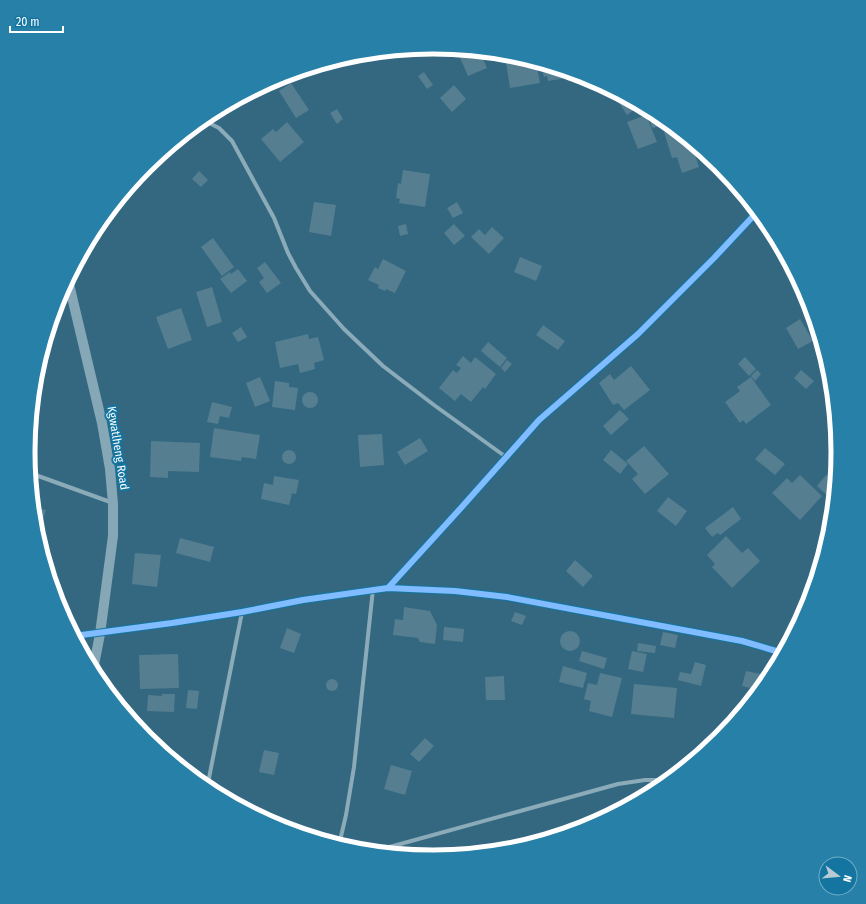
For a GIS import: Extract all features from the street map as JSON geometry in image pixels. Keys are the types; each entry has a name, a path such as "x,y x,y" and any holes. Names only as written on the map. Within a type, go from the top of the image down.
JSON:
{"street":[{"path":"209,123 219,128 232,141 274,218 296,268 310,291 344,329 383,366 506,457"},
{"path":"388,588 539,420 638,334 714,258 753,216"},
{"name":"Kgwatlheng Road","path":"70,289 102,424 110,469 113,504 113,536 100,634 95,661"},
{"path":"36,475 113,504"},
{"path":"80,636 172,624 303,600 372,589 388,588 461,592 507,597 742,641 778,652"},
{"path":"341,839 354,767 372,589"},
{"path":"208,780 242,612"},
{"path":"388,848 618,784 645,780 658,780"}],"building":[{"path":"459,55 482,57 487,68 468,76"},
{"path":"506,61 537,68 540,83 510,88"},
{"path":"542,70 575,80 568,81 567,78 548,81 547,76 544,77"},
{"path":"424,72 433,85 427,89 418,76"},
{"path":"291,83 309,110 296,118 279,91"},
{"path":"454,85 466,99 452,112 440,98"},
{"path":"616,99 635,109 627,115"},
{"path":"337,109 343,119 337,124 330,113"},
{"path":"645,115 646,116 657,142 638,149 627,122"},
{"path":"650,118 661,126 652,128"},
{"path":"287,122 304,142 280,162 261,139 273,129 276,132"},
{"path":"668,131 694,152 699,167 682,173 677,157 672,158 664,132"},
{"path":"403,170 430,174 425,207 399,203 400,199 396,198 398,183 401,184"},
{"path":"199,171 208,180 201,187 192,179"},
{"path":"314,202 336,205 331,236 309,232"},
{"path":"457,202 463,213 453,218 447,208"},
{"path":"406,224 408,234 400,236 398,226"},
{"path":"454,224 465,236 454,245 444,233"},
{"path":"492,227 504,238 489,254 471,237 479,229 485,235"},
{"path":"213,238 234,267 222,276 201,247"},
{"path":"520,257 542,266 536,281 514,272"},
{"path":"383,259 406,271 395,293 386,289 385,291 378,288 379,285 368,280 375,267 378,269"},
{"path":"265,262 281,283 267,293 259,282 264,278 257,268"},
{"path":"238,269 247,281 231,293 220,279 230,272 231,274"},
{"path":"212,287 222,322 207,327 196,292"},
{"path":"181,308 192,340 168,349 156,317"},
{"path":"800,319 813,341 798,349 786,328"},
{"path":"543,325 565,341 558,350 536,335"},
{"path":"241,327 247,337 238,342 232,333"},
{"path":"308,334 309,339 318,337 324,360 314,363 315,369 300,373 298,364 280,368 275,342"},
{"path":"488,342 507,358 500,367 481,351"},
{"path":"463,356 471,363 475,357 496,374 485,389 483,387 471,402 461,394 455,401 439,388 453,370 457,373 461,368 456,365"},
{"path":"745,357 756,369 749,376 738,364"},
{"path":"507,360 512,364 505,372 501,368"},
{"path":"631,366 650,390 624,410 618,403 613,405 599,383 610,374 614,380"},
{"path":"757,370 761,374 755,381 751,376"},
{"path":"801,370 814,381 806,389 794,378"},
{"path":"260,377 270,401 255,407 246,383"},
{"path":"751,377 771,405 746,424 743,420 740,423 725,402 740,391 737,387"},
{"path":"275,381 289,383 289,387 298,388 295,410 272,407"},
{"path":"307,392 313,392 318,397 316,406 313,408 307,408 302,403 302,397"},
{"path":"212,402 232,407 229,418 220,416 218,424 207,422"},
{"path":"620,410 629,419 611,435 603,426"},
{"path":"214,428 260,435 256,459 242,457 241,461 210,457"},
{"path":"382,434 384,465 360,467 358,435"},
{"path":"420,438 428,451 405,465 397,452"},
{"path":"151,441 200,443 199,472 168,471 168,478 150,477"},
{"path":"644,446 669,474 645,494 632,479 638,474 626,461"},
{"path":"765,448 785,464 775,475 755,459"},
{"path":"289,450 294,452 296,457 294,462 289,464 284,462 282,457 284,452"},
{"path":"611,450 628,464 620,474 603,460"},
{"path":"800,475 822,496 800,520 772,493 787,478 792,483"},
{"path":"826,475 830,479 829,497 817,486"},
{"path":"274,476 299,480 296,494 292,493 289,505 261,499 264,483 273,485"},
{"path":"668,497 687,511 676,526 657,511"},
{"path":"733,507 741,519 720,535 718,533 712,537 705,528"},
{"path":"39,508 46,510 43,519 41,519"},
{"path":"726,536 742,553 748,548 760,561 732,588 712,567 715,564 707,555"},
{"path":"180,538 214,547 210,562 176,553"},
{"path":"135,553 161,555 157,587 132,584"},
{"path":"575,560 593,576 583,587 566,571"},
{"path":"404,607 430,611 437,625 435,644 420,642 418,638 393,635 395,619 403,620"},
{"path":"515,612 526,616 522,625 511,621"},
{"path":"444,627 464,629 463,642 443,640"},
{"path":"287,628 301,634 294,653 280,648"},
{"path":"570,631 577,634 580,641 577,648 570,651 563,648 560,641 563,634"},
{"path":"663,632 678,635 675,648 660,645"},
{"path":"638,643 656,646 655,653 637,651"},
{"path":"582,651 607,658 604,669 579,661"},
{"path":"632,651 647,654 643,672 628,669"},
{"path":"178,654 179,688 140,689 139,655"},
{"path":"695,662 706,665 701,686 678,680 680,672 691,674"},
{"path":"563,666 587,673 583,688 559,682"},
{"path":"746,671 763,675 753,689 742,686"},
{"path":"600,673 622,678 612,717 589,711 591,701 584,699 588,683 597,685"},
{"path":"504,676 505,700 486,700 485,677"},
{"path":"330,679 334,679 338,685 334,691 330,691 326,687 326,683"},
{"path":"634,684 677,688 674,718 631,714"},
{"path":"188,690 199,691 197,709 186,708"},
{"path":"162,694 175,694 174,712 147,711 148,695 162,696"},
{"path":"425,738 434,746 419,762 410,754"},
{"path":"264,750 279,753 274,775 259,772"},
{"path":"391,765 412,771 405,795 384,789"}],"cycle path":[{"path":"388,588 539,420 638,334 714,258 753,216"},
{"path":"80,635 172,623 242,612 303,600 388,588 455,591 507,597 742,641 778,652"}]}
